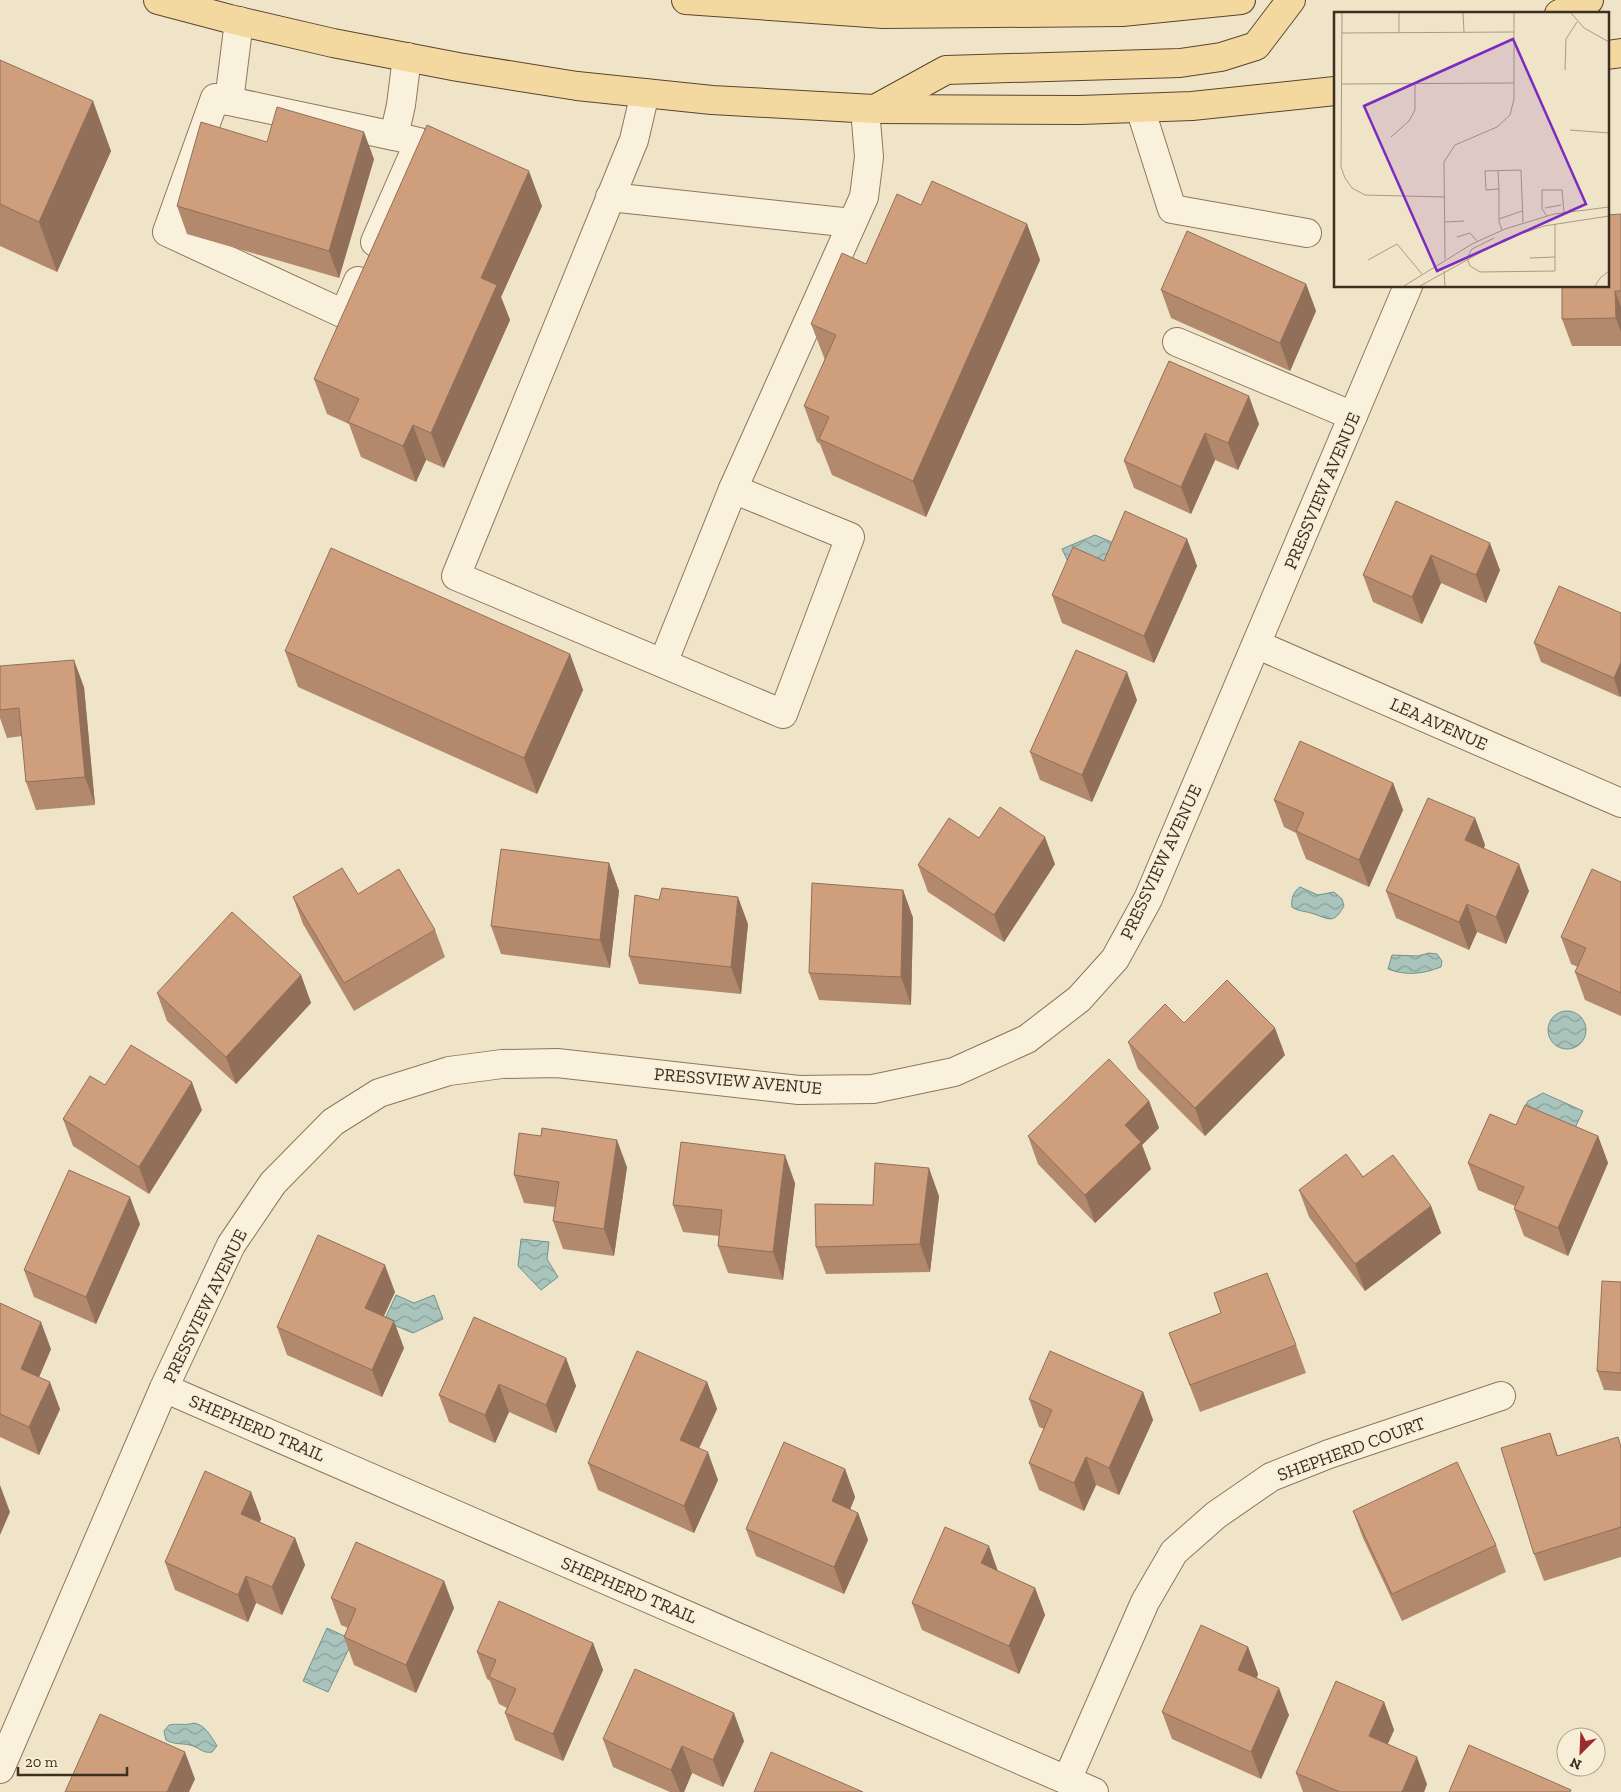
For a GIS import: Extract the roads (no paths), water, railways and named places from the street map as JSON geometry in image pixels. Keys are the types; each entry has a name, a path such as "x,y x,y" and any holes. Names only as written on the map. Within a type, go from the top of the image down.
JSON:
{"main road":[{"path":"158,0 333,43 458,67 577,86 712,100 869,109 1080,110 1192,106 1334,91"},
{"path":"686,0 883,14 1122,12 1241,0"},
{"path":"869,109 946,70 1180,63 1221,57 1256,46 1291,0"},
{"path":"1563,12 1589,0"},
{"path":"1608,55 1621,53"}],"street":[{"path":"229,101 239,21"},
{"path":"394,136 401,105 407,57"},
{"path":"645,93 634,140 456,576 783,714 850,537 733,489"},
{"path":"215,98 394,136 419,142 344,314 167,232 215,98"},
{"path":"1140,108 1172,209 1307,233"},
{"path":"663,663 733,489 864,197 869,157 869,109"},
{"path":"610,197 852,224"},
{"name":"PRESSVIEW AVENUE","path":"0,1769 164,1388 231,1245 273,1183 333,1122 380,1093 449,1071 502,1064 557,1063 799,1090 872,1089 954,1072 1027,1039 1079,999 1115,959 1148,899 1258,645 1407,288"},
{"path":"1177,342 1354,416"},
{"name":"LEA AVENUE","path":"1258,645 1621,804"},
{"name":"SHEPHERD TRAIL","path":"164,1388 1094,1792"},
{"name":"SHEPHERD COURT","path":"1067,1780 1145,1602 1174,1552 1216,1516 1271,1477 1329,1454 1501,1396"}],"water":[{"path":"1095,535 1121,546 1112,566 1069,564 1062,549"},
{"path":"1300,887 1318,895 1334,892 1342,899 1344,906 1337,916 1330,919 1296,909 1292,907 1292,898"},
{"path":"1429,953 1437,954 1442,961 1441,967 1414,973 1401,973 1388,969 1392,955 1418,956"},
{"path":"1567,1011 1581,1016 1586,1030 1581,1044 1567,1049 1553,1044 1548,1030 1553,1016"},
{"path":"1543,1093 1583,1111 1572,1134 1521,1114 1528,1101"},
{"path":"521,1239 549,1242 547,1259 558,1277 541,1290 518,1266"},
{"path":"396,1295 414,1303 434,1295 443,1319 413,1333 384,1321"},
{"path":"327,1628 353,1640 328,1692 303,1681"},
{"path":"194,1723 207,1731 217,1746 212,1752 206,1752 190,1745 166,1740 164,1731 169,1725"}]}
